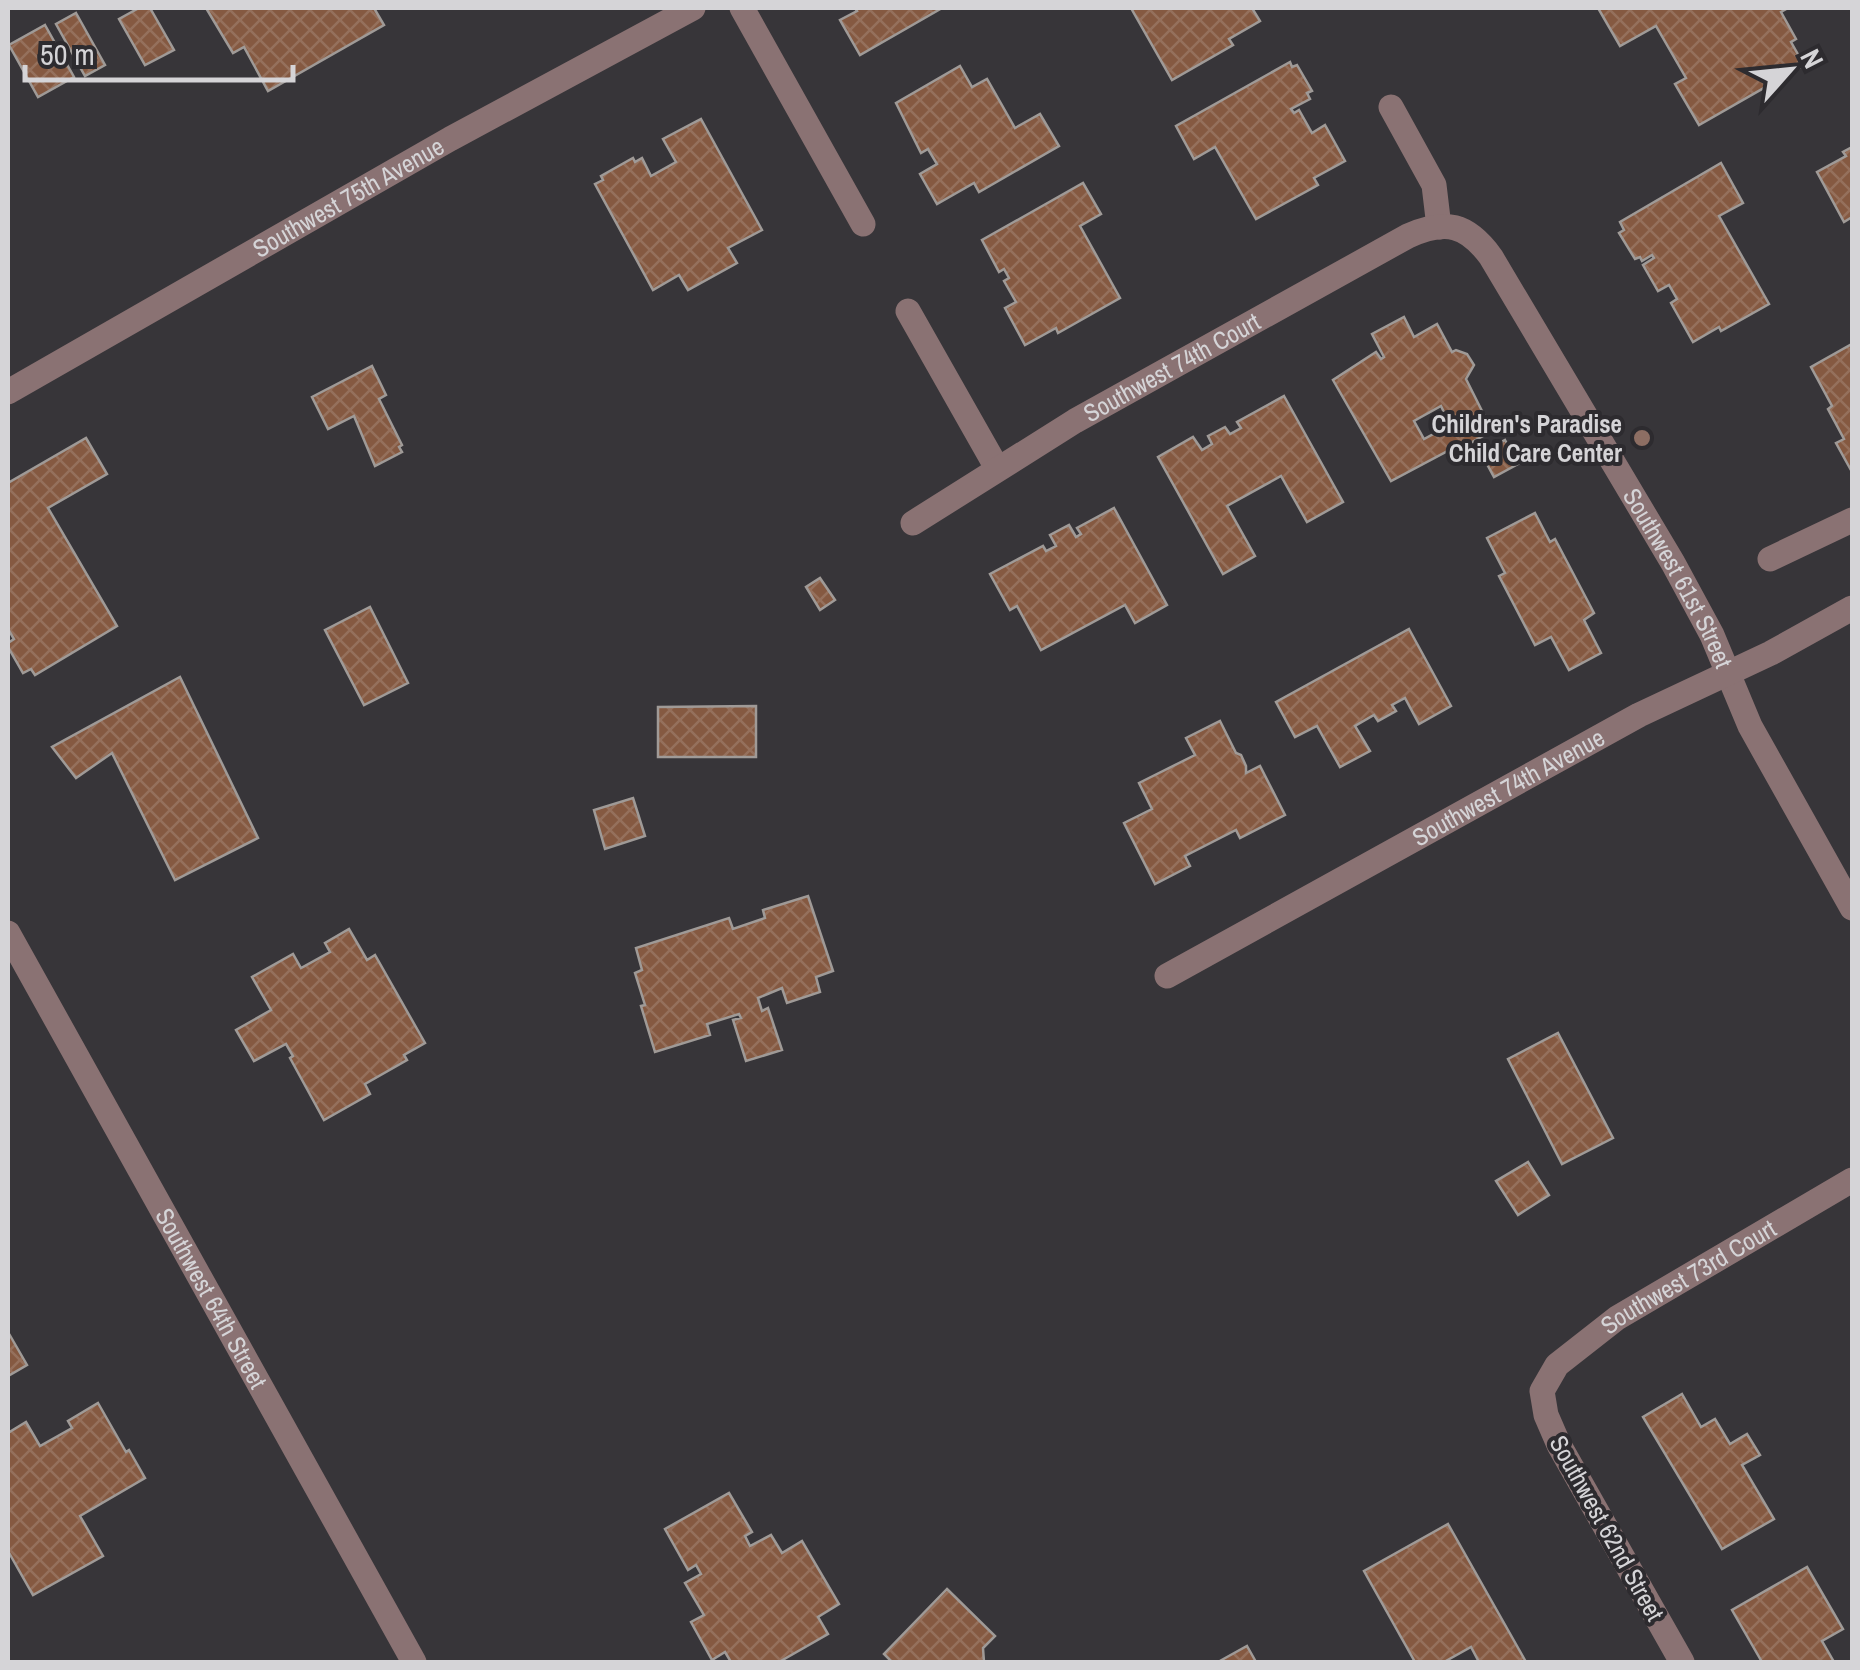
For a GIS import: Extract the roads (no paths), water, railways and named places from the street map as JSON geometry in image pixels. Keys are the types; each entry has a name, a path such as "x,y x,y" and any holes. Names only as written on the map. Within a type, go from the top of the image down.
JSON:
{"street":[{"name":"Southwest 75th Avenue","path":"8,392 450,139 693,8"},
{"path":"742,8 863,224"},
{"path":"1391,107 1434,185 1439,227"},
{"name":"Southwest 74th Court","path":"912,524 1075,421 1408,236 1439,227"},
{"name":"Southwest 61st Street","path":"1439,227 1460,228 1470,233 1491,258 1673,563 1712,635 1750,726 1852,908"},
{"path":"908,311 997,468"},
{"path":"1770,559 1852,520"},
{"name":"Southwest 74th Avenue","path":"1167,976 1640,715 1728,674 1852,608"},
{"name":"Southwest 64th Street","path":"8,933 414,1662"},
{"name":"Southwest 73rd Court","path":"1542,1390 1558,1365 1617,1318 1852,1180"},
{"name":"Southwest 62nd Street","path":"1542,1390 1552,1430 1682,1662"}],"place":[{"name":"Children's Paradise Child Care Center","path":"1642,438"}]}
